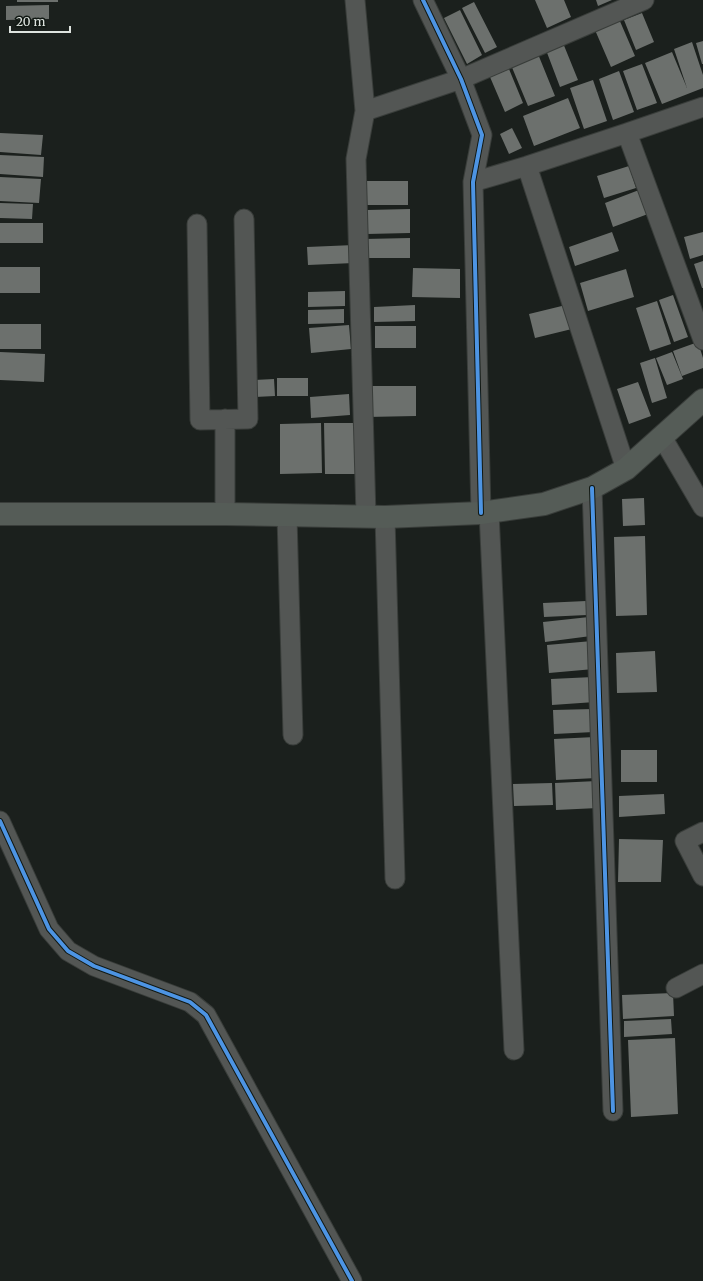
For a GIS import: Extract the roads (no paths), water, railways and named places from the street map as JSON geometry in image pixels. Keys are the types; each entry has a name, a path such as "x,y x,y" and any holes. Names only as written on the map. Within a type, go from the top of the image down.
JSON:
{"main road":[{"path":"0,514 375,516 485,512 544,504 592,488 626,469 703,400"}],"street":[{"path":"355,0 365,111 356,159 395,879"},
{"path":"422,0 461,79 482,135 473,182 485,512 514,1050"},
{"path":"365,111 461,79 644,0"},
{"path":"473,182 527,166 703,107"},
{"path":"627,133 703,340"},
{"path":"527,166 626,469"},
{"path":"197,224 200,420 248,419 244,219"},
{"path":"225,420 225,514"},
{"path":"662,437 703,507"},
{"path":"592,488 614,1111"},
{"path":"286,516 293,735"},
{"path":"0,821 49,928 68,951 94,966 190,1002 206,1015 352,1281"},
{"path":"703,832 685,842 703,876"},
{"path":"676,988 703,974"}]}
